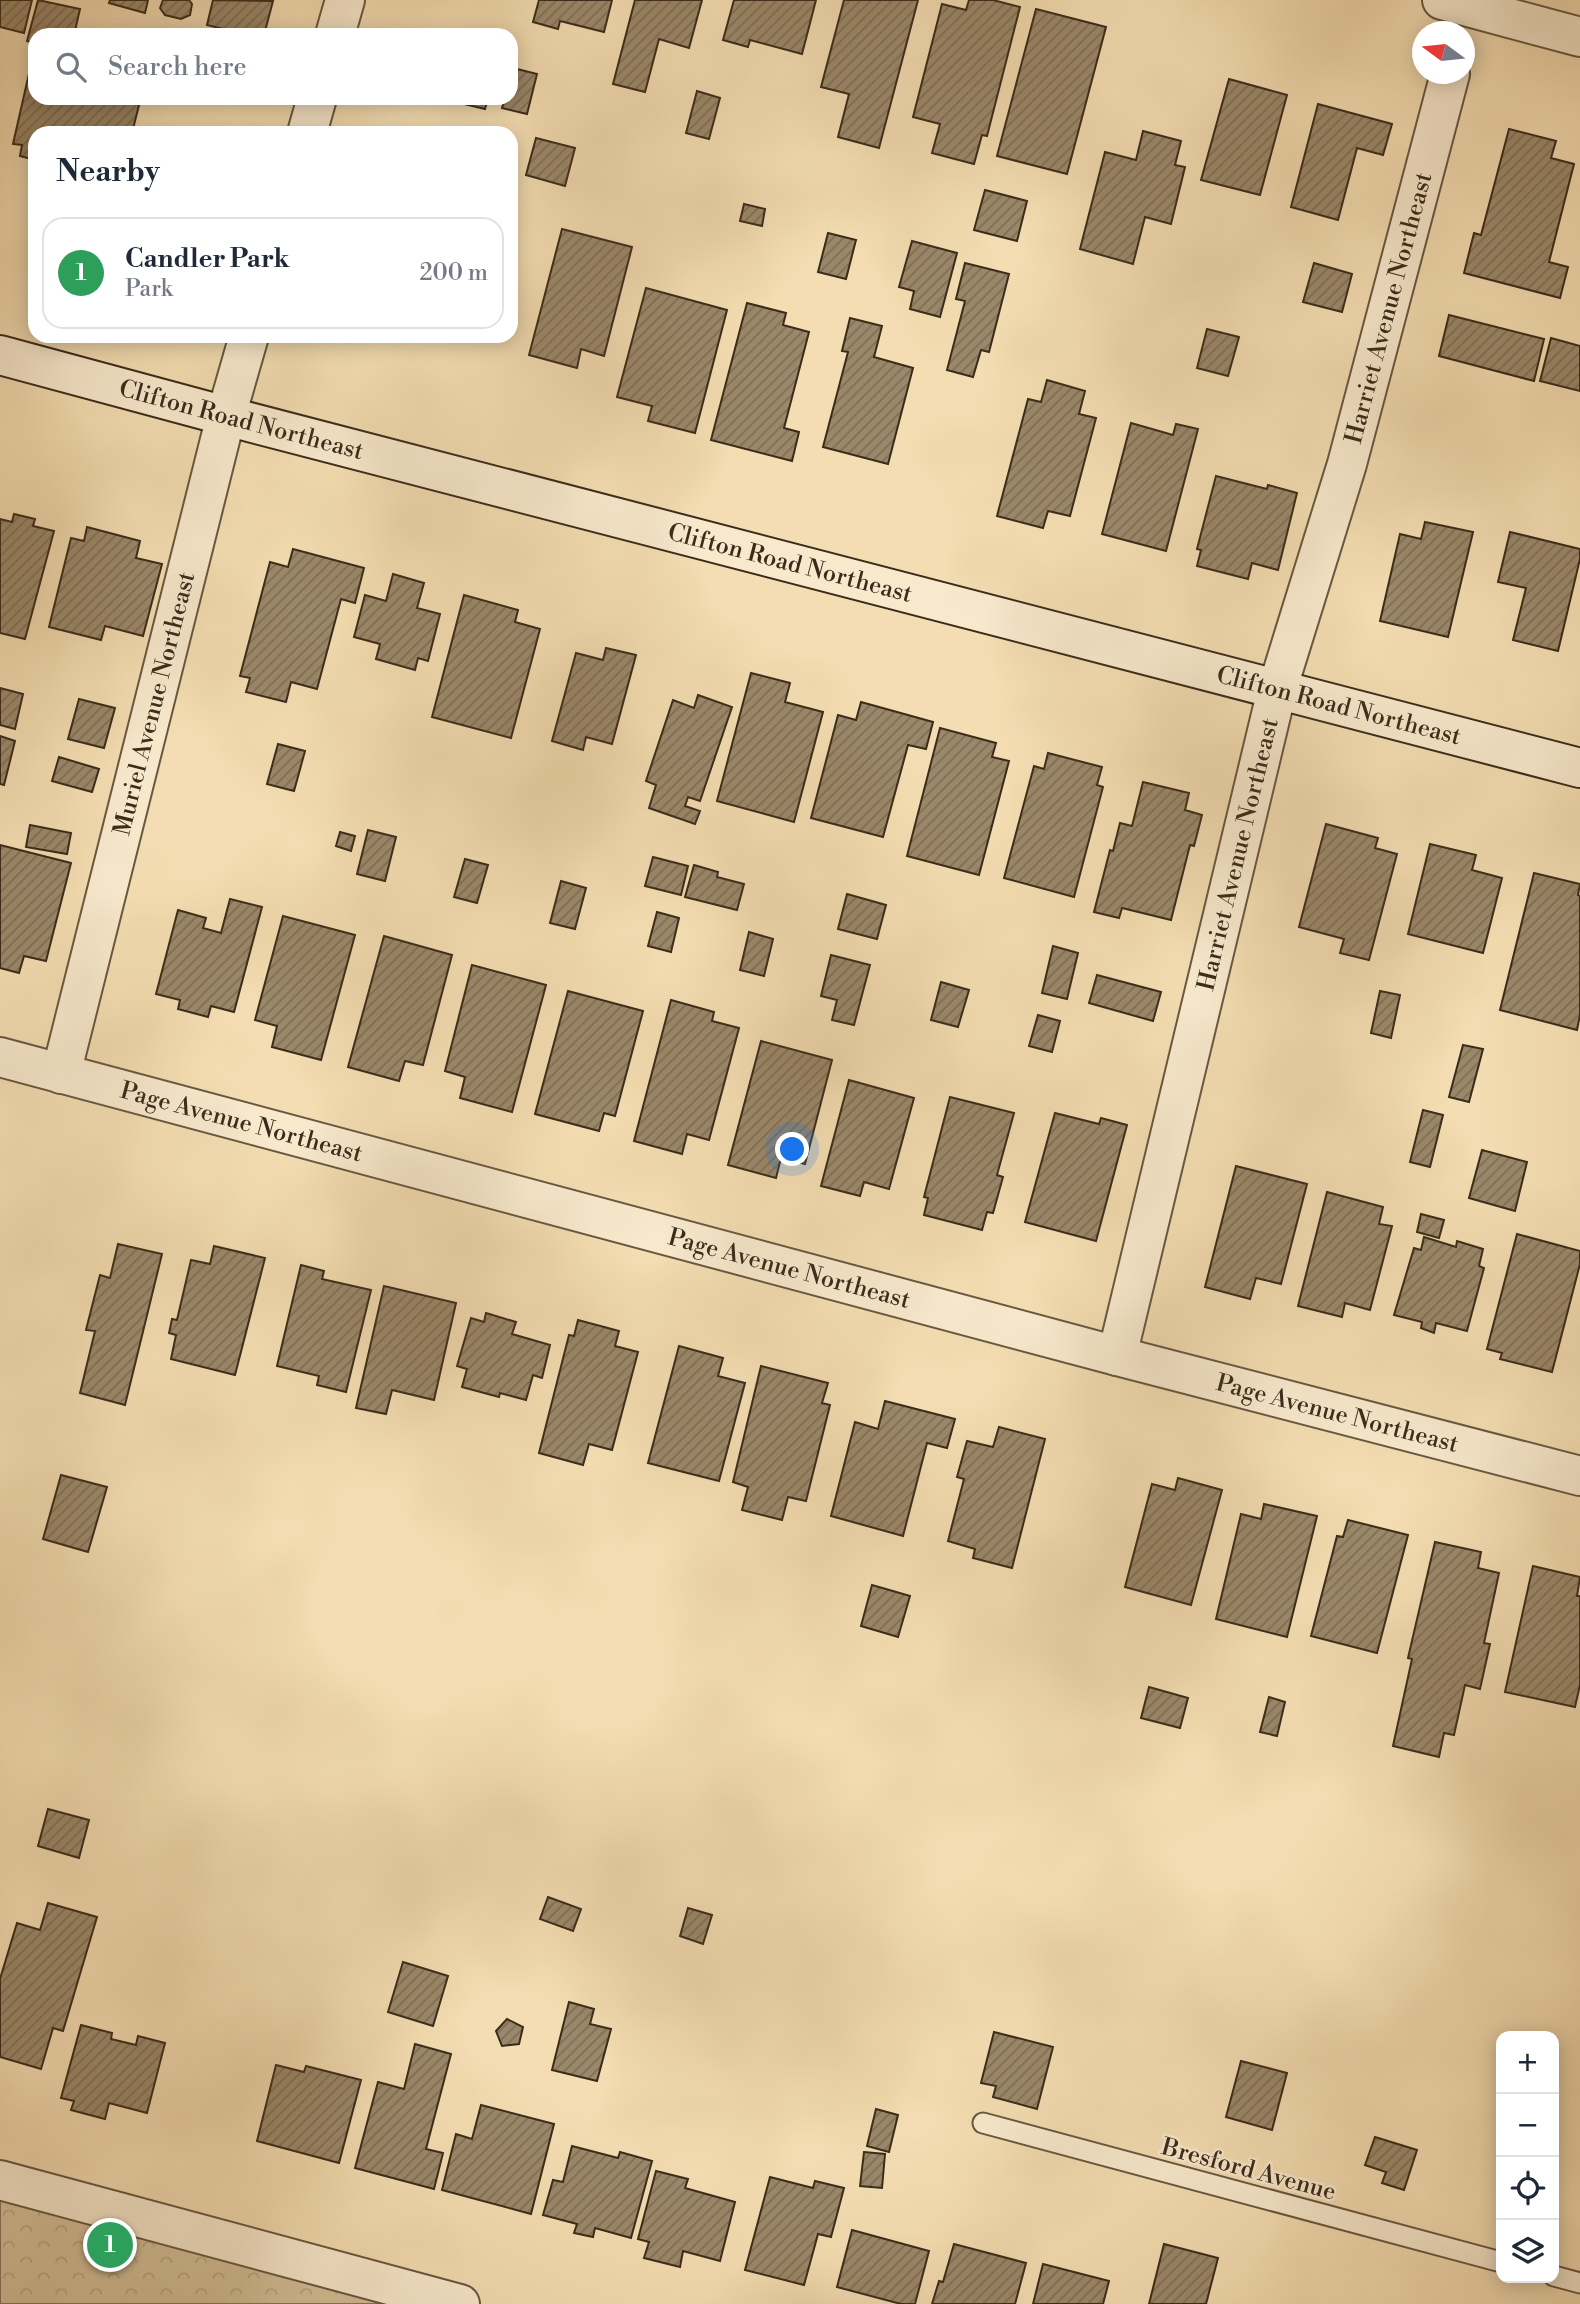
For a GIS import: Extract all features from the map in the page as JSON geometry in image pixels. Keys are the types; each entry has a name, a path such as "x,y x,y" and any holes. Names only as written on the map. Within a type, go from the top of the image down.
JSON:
{"street":[{"path":"337,28 345,0"},
{"path":"1460,10 1580,37"},
{"name":"Harriet Avenue Northeast","path":"1117,1356 1277,690 1347,464 1447,84"},
{"path":"309,126 315,105"},
{"name":"Muriel Avenue Northeast","path":"61,1074 226,416 247,343"},
{"name":"Clifton Road Northeast","path":"0,355 1580,768"},
{"name":"Page Avenue Northeast","path":"0,1057 1117,1356 1580,1476"},
{"path":"0,2180 460,2304"}],"lane":[{"name":"Bresford Avenue","path":"984,2123 1496,2261"},
{"path":"1559,2277 1580,2283"}],"green space":[{"path":"0,2186 440,2304 0,2304"}],"building":[{"path":"0,0 32,0 24,33 0,27"},
{"path":"38,0 80,9 76,28 30,28"},
{"path":"110,0 148,0 145,13 109,3"},
{"path":"163,0 189,0 192,4 190,15 181,19 165,15 160,8"},
{"path":"213,0 273,1 266,28 219,28 207,25"},
{"path":"539,0 612,0 604,32 560,21 558,29 533,22"},
{"path":"635,0 702,0 689,48 659,39 645,92 613,84"},
{"path":"734,0 816,0 802,54 750,40 748,47 723,40"},
{"path":"844,0 918,0 879,148 838,137 849,94 821,87"},
{"path":"969,0 993,0 1020,7 987,136 982,135 974,164 932,153 940,124 913,117 942,4 966,10"},
{"path":"1036,9 1106,27 1067,174 997,156"},
{"path":"518,69 537,74 527,114 502,108 503,105 518,105"},
{"path":"28,78 28,105 139,105 134,126 28,126 28,158 20,156 22,145 13,144"},
{"path":"1229,79 1287,95 1260,195 1201,180"},
{"path":"697,91 720,98 709,139 686,133"},
{"path":"1318,104 1392,124 1383,155 1357,148 1338,220 1291,207"},
{"path":"468,105 486,105 485,109"},
{"path":"1509,129 1556,141 1551,158 1574,164 1549,262 1568,267 1560,298 1464,273 1474,233 1481,235"},
{"path":"1143,131 1181,141 1175,165 1185,167 1171,224 1145,217 1133,264 1080,249 1105,152 1136,160"},
{"path":"536,138 575,148 565,186 526,175"},
{"path":"985,190 1027,201 1017,241 974,230"},
{"path":"744,204 765,209 762,226 740,221"},
{"path":"562,229 632,247 604,356 581,349 577,368 529,355"},
{"path":"828,233 856,240 846,279 818,272"},
{"path":"912,241 957,253 940,317 910,309 914,291 899,287"},
{"path":"965,263 1009,274 989,352 981,350 973,377 947,370 965,301 956,299"},
{"path":"1314,263 1352,274 1342,312 1303,302"},
{"path":"646,288 727,310 695,433 648,421 652,406 617,397"},
{"path":"747,303 786,313 783,325 809,332 784,428 799,432 792,461 711,440"},
{"path":"1449,315 1544,339 1534,381 1439,356"},
{"path":"850,318 882,326 874,357 913,368 888,464 823,447 848,352 842,351"},
{"path":"1207,329 1239,337 1228,376 1197,368"},
{"path":"1551,338 1580,346 1580,391 1540,381"},
{"path":"1047,380 1085,391 1079,414 1096,418 1070,516 1048,511 1043,528 997,516 1028,399 1041,402"},
{"path":"1131,423 1173,435 1176,424 1198,429 1166,551 1102,534"},
{"path":"1216,476 1267,489 1268,485 1297,493 1278,570 1252,563 1248,579 1197,566 1201,550 1197,549"},
{"path":"14,514 35,519 33,526 54,531 25,639 0,633 0,519 12,522"},
{"path":"1425,522 1473,532 1448,637 1380,621 1400,534 1421,539"},
{"path":"87,527 140,541 136,558 162,564 143,636 105,626 101,640 49,627 71,538 84,541"},
{"path":"1510,532 1580,549 1580,559 1558,651 1513,640 1526,588 1498,582"},
{"path":"293,549 364,568 355,603 341,599 317,689 291,682 286,702 246,692 250,678 240,676 270,562 288,567"},
{"path":"393,574 424,583 417,608 440,614 428,661 418,658 415,670 376,659 380,644 354,637 365,595 386,601"},
{"path":"464,595 518,610 515,622 540,629 511,738 432,717"},
{"path":"606,648 636,655 612,744 586,737 583,750 552,741 576,653 603,660"},
{"path":"751,673 790,683 785,702 823,712 794,822 717,801"},
{"path":"0,688 23,694 15,729 0,725"},
{"path":"698,695 732,707 700,801 688,797 685,806 700,811 695,824 649,808 656,785 646,781 673,700 694,708"},
{"path":"79,699 115,708 104,748 68,739"},
{"path":"861,702 933,722 926,749 908,745 883,837 811,818 838,715 856,720"},
{"path":"940,728 996,743 992,757 1009,761 979,875 907,856"},
{"path":"0,736 15,741 4,785 0,784"},
{"path":"278,744 305,751 294,791 267,784"},
{"path":"1048,753 1102,767 1097,785 1103,787 1074,897 1004,878 1034,766 1044,769"},
{"path":"59,757 99,769 92,792 52,781"},
{"path":"1143,782 1189,793 1185,810 1202,815 1194,846 1190,845 1171,920 1122,908 1119,918 1094,912 1120,823 1132,826"},
{"path":"1326,824 1378,838 1375,848 1397,854 1369,960 1340,953 1344,939 1299,927"},
{"path":"30,825 71,833 67,854 26,847"},
{"path":"368,830 396,837 385,881 357,874"},
{"path":"340,832 355,836 351,851 336,846"},
{"path":"1430,844 1476,855 1472,870 1502,878 1483,953 1408,934"},
{"path":"0,845 71,863 46,961 24,956 19,973 0,968"},
{"path":"653,857 688,866 681,895 645,886"},
{"path":"465,859 488,865 477,903 454,897"},
{"path":"694,865 718,872 717,877 744,884 737,910 685,897"},
{"path":"1534,873 1580,884 1580,1015 1577,1030 1500,1010"},
{"path":"561,881 586,888 575,929 550,923"},
{"path":"847,894 886,905 877,939 838,929"},
{"path":"230,899 262,907 234,1012 211,1006 208,1017 178,1009 180,1000 156,994 178,910 206,918 203,928 221,933"},
{"path":"657,912 679,918 671,952 648,946"},
{"path":"283,916 355,935 321,1060 272,1047 277,1026 255,1020"},
{"path":"749,932 773,939 764,976 740,970"},
{"path":"384,936 452,955 423,1065 405,1061 399,1081 348,1067"},
{"path":"1053,946 1078,953 1067,999 1042,993"},
{"path":"831,955 870,965 854,1025 832,1020 837,1000 821,996"},
{"path":"472,965 546,985 512,1112 460,1098 465,1077 445,1071"},
{"path":"1097,975 1161,992 1153,1021 1089,1003"},
{"path":"941,982 969,990 958,1027 931,1020"},
{"path":"568,991 643,1011 615,1116 604,1113 599,1131 535,1114"},
{"path":"1380,991 1400,995 1391,1038 1371,1033"},
{"path":"671,1000 714,1012 712,1021 739,1028 709,1140 687,1134 682,1154 634,1141"},
{"path":"1038,1015 1060,1021 1052,1052 1029,1046"},
{"path":"761,1041 832,1060 805,1164 781,1158 776,1178 728,1165"},
{"path":"1463,1045 1483,1049 1469,1102 1449,1097"},
{"path":"849,1080 914,1098 889,1189 864,1182 860,1196 821,1186"},
{"path":"950,1097 1014,1113 997,1175 1003,1177 993,1213 987,1212 982,1230 924,1215 928,1198 924,1197"},
{"path":"1423,1110 1443,1115 1430,1167 1410,1162"},
{"path":"1055,1113 1099,1124 1101,1118 1127,1125 1096,1241 1025,1222"},
{"path":"1482,1150 1527,1162 1515,1211 1469,1198"},
{"path":"1236,1166 1307,1184 1281,1284 1256,1278 1250,1299 1205,1287"},
{"path":"1327,1192 1383,1207 1379,1224 1392,1226 1370,1310 1345,1303 1342,1317 1298,1306"},
{"path":"1421,1214 1444,1220 1439,1238 1417,1232"},
{"path":"1517,1234 1580,1251 1580,1264 1552,1372 1500,1359 1502,1353 1487,1349"},
{"path":"1424,1237 1456,1247 1457,1241 1483,1249 1479,1266 1484,1268 1467,1331 1436,1323 1434,1333 1421,1328 1422,1322 1394,1315 1414,1248 1421,1250"},
{"path":"118,1244 162,1254 125,1405 80,1393 95,1331 86,1330 100,1275 110,1278"},
{"path":"214,1246 265,1258 235,1375 171,1359 176,1335 169,1333 172,1319 177,1320 191,1260 210,1264"},
{"path":"301,1265 324,1271 322,1279 371,1290 346,1392 317,1385 319,1376 277,1366"},
{"path":"384,1286 456,1303 434,1400 392,1390 386,1414 356,1408"},
{"path":"486,1313 516,1322 512,1334 550,1345 542,1378 533,1375 526,1400 500,1393 499,1397 462,1387 467,1369 457,1366 471,1318 484,1322"},
{"path":"578,1320 619,1331 615,1346 638,1352 612,1450 589,1444 583,1465 539,1453 569,1335 574,1336"},
{"path":"679,1346 723,1358 718,1376 745,1383 719,1481 648,1463"},
{"path":"761,1366 828,1383 822,1403 830,1405 806,1501 788,1497 782,1520 742,1510 748,1487 733,1482"},
{"path":"885,1401 955,1419 947,1448 927,1443 903,1536 831,1516 855,1422 878,1429"},
{"path":"999,1427 1045,1439 1012,1568 973,1558 975,1549 948,1541 964,1479 957,1477 967,1441 993,1447"},
{"path":"61,1475 107,1487 88,1552 43,1539"},
{"path":"1178,1478 1222,1490 1191,1605 1125,1587 1152,1484 1175,1490"},
{"path":"1264,1504 1317,1516 1287,1637 1216,1619 1241,1514 1261,1519"},
{"path":"1348,1520 1408,1535 1377,1653 1311,1636 1337,1536 1343,1537"},
{"path":"1435,1542 1481,1552 1478,1568 1499,1573 1484,1643 1490,1644 1480,1689 1465,1685 1454,1735 1444,1733 1439,1757 1393,1746 1412,1659 1408,1658"},
{"path":"1533,1566 1580,1577 1577,1596 1580,1596 1580,1685 1575,1707 1505,1692"},
{"path":"872,1585 910,1596 898,1637 861,1626"},
{"path":"1149,1687 1188,1698 1180,1728 1141,1718"},
{"path":"1269,1697 1285,1702 1277,1736 1260,1732"},
{"path":"48,1809 89,1820 79,1858 38,1846"},
{"path":"548,1897 581,1909 573,1931 540,1919"},
{"path":"48,1903 97,1917 63,2031 53,2028 41,2069 0,2057 0,1979 17,1923 40,1930"},
{"path":"688,1908 712,1915 703,1944 680,1936"},
{"path":"403,1962 448,1976 433,2026 388,2012"},
{"path":"569,2002 594,2009 590,2024 611,2029 597,2081 552,2070"},
{"path":"507,2019 523,2027 519,2044 502,2046 496,2031"},
{"path":"81,2025 112,2033 111,2039 136,2045 138,2036 165,2043 147,2113 109,2103 105,2119 71,2110 74,2101 61,2098"},
{"path":"994,2032 1053,2047 1037,2109 993,2097 996,2086 981,2083"},
{"path":"415,2044 451,2054 426,2149 443,2153 434,2189 355,2168 378,2082 404,2089"},
{"path":"1241,2061 1287,2073 1272,2130 1226,2117"},
{"path":"276,2065 304,2072 306,2066 361,2080 339,2163 257,2141"},
{"path":"481,2105 554,2124 531,2214 442,2190 456,2134 472,2139"},
{"path":"876,2109 898,2115 889,2152 867,2146"},
{"path":"1375,2137 1417,2150 1404,2190 1382,2183 1386,2172 1365,2165"},
{"path":"572,2146 618,2158 620,2152 652,2161 631,2238 595,2228 593,2237 574,2233 577,2224 543,2215 553,2180 563,2182"},
{"path":"864,2152 885,2154 882,2188 860,2186"},
{"path":"656,2171 688,2179 685,2188 735,2202 720,2261 683,2251 680,2267 644,2258 649,2242 638,2239"},
{"path":"770,2177 813,2188 815,2181 844,2188 831,2237 818,2234 804,2285 745,2270"},
{"path":"852,2230 929,2251 915,2304 901,2304 837,2287"},
{"path":"954,2244 1026,2263 1015,2304 932,2304 939,2281 943,2282"},
{"path":"1164,2244 1218,2258 1206,2304 1149,2304"},
{"path":"1043,2264 1109,2281 1103,2304 1033,2304"}],"place":[{"name":"Candler Park","path":"110,2245"}]}
